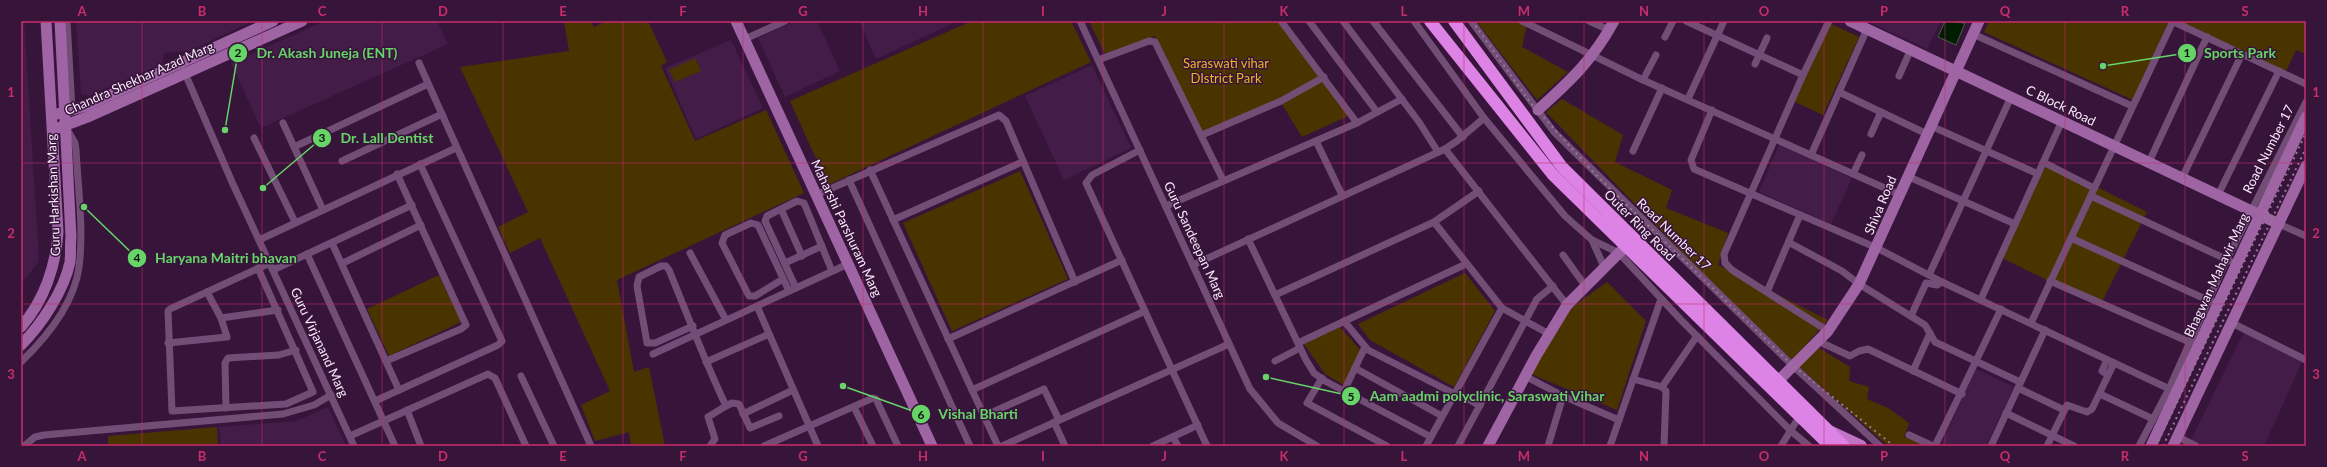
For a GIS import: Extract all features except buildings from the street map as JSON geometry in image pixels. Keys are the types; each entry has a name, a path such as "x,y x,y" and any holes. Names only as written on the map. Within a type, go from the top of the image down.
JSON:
{"highway":[{"name":"Outer Ring Road","path":"1430,21 1553,175 1622,250 1830,446"},
{"name":"Outer Ring Road","path":"1454,21 1562,167 1844,446"}],"main road":[{"path":"1804,421 1824,446"},
{"path":"1828,431 1861,446"}],"street":[{"name":"Guru Harkishan Marg","path":"21,327 50,278 57,254 46,21"},
{"name":"Guru Harkishan Marg","path":"21,345 37,328 49,310 65,277 70,262 65,126 68,111 60,21"},
{"path":"67,21 68,111"},
{"name":"Chandra Shekhar Azad Marg","path":"52,130 65,126 182,69 273,21"},
{"name":"Chandra Shekhar Azad Marg","path":"51,116 182,69 302,21"},
{"name":"Maharshi Parshuram Marg","path":"736,21 932,446"},
{"path":"745,39 785,21"},
{"name":"Guru Sandeepan Marg","path":"1080,21 1250,389 1267,412 1278,423 1317,446"},
{"path":"1281,21 1357,122"},
{"path":"1309,21 1377,112"},
{"path":"1343,21 1402,99 1438,152"},
{"path":"1373,21 1463,136"},
{"path":"1414,21 1484,118 1565,216 1592,240 1622,250 1661,299 1791,431 1809,446"},
{"name":"Road Number 17","path":"1471,21 1554,132 1591,170 1792,365 1880,446"},
{"path":"1522,21 1643,80 1898,194"},
{"path":"1538,110 1574,77 1592,56 1612,26 1589,21"},
{"path":"1665,38 1673,21"},
{"path":"1686,21 1803,75"},
{"path":"1688,99 1724,21"},
{"path":"1828,331 1732,270 1724,259 1724,254 1774,139 1829,21"},
{"name":"C Block Road","path":"1850,21 2279,224"},
{"name":"Shiva Road","path":"1778,381 1792,365 1828,331 1859,284 1877,248 1898,194 1979,21"},
{"path":"2031,323 2172,21 2306,84"},
{"path":"1810,155 1867,29"},
{"path":"1973,34 2132,106"},
{"path":"2149,162 2207,37"},
{"path":"1755,64 1767,38"},
{"path":"1098,60 1148,41 1155,42 1223,180"},
{"path":"1899,76 1911,49"},
{"path":"2182,178 2242,54"},
{"path":"1643,80 1656,55"},
{"path":"419,63 590,446"},
{"name":"Guru Virjanand Marg","path":"182,69 354,446"},
{"path":"2218,195 2279,71"},
{"path":"1202,135 1280,101 1324,77"},
{"path":"294,147 428,84"},
{"path":"1633,150 1662,88"},
{"path":"1839,92 1881,112 1986,151 2038,174"},
{"path":"1929,275 2012,97"},
{"path":"1166,206 1316,141 1402,99"},
{"name":"Road Number 17","path":"2255,213 2306,102"},
{"path":"1712,110 1692,155 1691,164 1694,168 1877,248 1942,282 1981,299 2173,391 2153,419 2138,446"},
{"path":"1871,134 1881,112"},
{"path":"342,161 442,114"},
{"path":"816,195 870,170 999,115 1006,121 1022,162 1075,282"},
{"name":"Bhagwan Mahavir Marg","path":"2151,446 2173,391 2213,302 2255,213 2306,117"},
{"path":"1193,264 1445,149 1484,118"},
{"path":"1981,299 2062,121"},
{"path":"283,123 323,210"},
{"path":"21,362 38,346 53,327 68,301 79,268 80,226 76,150 72,137 65,126"},
{"path":"254,138 295,222"},
{"path":"1316,141 1342,195"},
{"path":"259,240 397,174 456,148"},
{"path":"1445,149 1568,305"},
{"path":"1140,150 1092,175 1086,183 1207,446"},
{"path":"1853,174 1862,155"},
{"path":"893,220 1022,162"},
{"path":"2043,162 2094,188"},
{"path":"375,401 498,345 502,341 420,164"},
{"path":"2196,446 2176,442 2306,166"},
{"path":"870,170 998,446"},
{"path":"386,361 461,329 466,325 397,174"},
{"path":"1907,176 2015,224"},
{"path":"848,180 970,446"},
{"path":"1275,296 1434,222 1478,191"},
{"path":"2091,196 2232,262"},
{"path":"793,290 785,263 765,221 767,216 797,201 804,203 832,271"},
{"path":"273,270 412,205"},
{"path":"781,209 802,256"},
{"path":"1767,292 1790,242 1800,215"},
{"path":"1434,222 1502,308 1548,334"},
{"path":"783,279 755,296 749,296 722,243 722,239 725,235 751,223 758,225 783,279 793,290"},
{"path":"2279,224 2306,236"},
{"path":"343,264 421,225"},
{"path":"2071,238 2213,302"},
{"path":"1248,239 1299,346 1314,372 1322,378 1431,437"},
{"path":"1592,240 1605,269"},
{"path":"332,242 399,390"},
{"path":"1790,242 1842,271 1859,284 1925,325 1935,342 1976,362 2064,410"},
{"path":"785,263 822,246"},
{"path":"1488,446 1548,334 1568,305 1622,250"},
{"path":"690,253 726,320"},
{"path":"307,254 395,446"},
{"path":"1564,255 1586,287"},
{"path":"948,339 1122,260"},
{"path":"258,268 313,388 312,394 286,404 172,411 168,343 168,311 258,268 270,263"},
{"path":"653,354 848,264"},
{"path":"1275,361 1344,321 1466,264"},
{"path":"693,326 655,343 647,343 637,286 639,277 661,266 666,266 693,326 706,362 726,406"},
{"path":"2050,281 2194,345"},
{"path":"1911,316 1926,283 1937,285 1942,282"},
{"path":"1458,446 1537,299 1553,286"},
{"path":"168,343 226,338 227,333 221,318 207,292"},
{"path":"1610,446 1661,299"},
{"path":"757,306 818,446"},
{"path":"1426,446 1502,308"},
{"path":"1909,435 1934,446 1962,394 2001,309"},
{"path":"221,318 278,310"},
{"path":"972,390 1145,311"},
{"path":"1344,321 1365,347 1480,406"},
{"path":"2232,323 2306,360"},
{"path":"1991,446 2045,330"},
{"path":"1913,371 1930,333"},
{"path":"706,362 769,334"},
{"path":"1662,386 1698,336"},
{"path":"1818,341 1850,356 1859,351 1868,350 1962,394"},
{"path":"1002,446 1229,344"},
{"path":"1344,390 1365,347"},
{"path":"226,408 224,363 228,358 279,354 296,350"},
{"path":"2047,446 2064,410 2069,404 2090,411 2100,394 2108,375 2110,361"},
{"path":"1355,368 1442,416"},
{"path":"350,436 485,374 492,375 526,446"},
{"path":"521,376 554,446"},
{"path":"1525,376 1563,396 1619,420"},
{"path":"1322,378 1307,403 1387,446"},
{"path":"1633,379 1662,386 1666,391 1664,446"},
{"path":"984,416 1044,389 1065,446"},
{"path":"743,414 793,390"},
{"path":"2100,394 2153,419"},
{"path":"24,446 35,437 44,435 283,414 314,405 331,396"},
{"path":"1548,446 1563,396"},
{"path":"765,446 871,398 876,400 898,446"},
{"path":"710,446 715,439 708,417 726,406 736,402 739,404 750,428 778,416"},
{"path":"854,407 873,446"},
{"path":"406,410 421,446"},
{"path":"2006,413 2074,446"},
{"path":"1781,446 1791,431 1804,421"},
{"path":"1153,446 1198,425"},
{"path":"1173,437 1178,446"}],"shaded area":[{"path":"21,21 24,21 39,261 21,284"},
{"path":"76,21 252,21 190,51 164,53 163,63 89,96 81,94"},
{"path":"325,21 437,21 448,44 261,128 231,63"},
{"path":"795,21 817,21 840,71 785,97 758,38"},
{"path":"859,21 958,21 876,59"},
{"path":"1867,21 1941,21 1927,49"},
{"path":"1945,21 1965,23 1956,45 1938,37"},
{"path":"731,40 763,108 696,139 665,68"},
{"path":"1092,65 1131,148 1064,180 1025,96"},
{"path":"1779,145 1852,178 1831,224 1759,192"},
{"path":"2244,332 2302,362 2264,446 2204,446 2191,440"},
{"path":"1976,369 2014,387 1986,446 1946,446 1941,444"},
{"path":"328,407 346,446 221,446 219,427 296,421"}],"green space":[{"path":"564,21 591,21 594,27 607,21 648,21 667,62 661,66 695,141 766,110 804,193 617,280 634,372 649,367 665,446 631,446 629,432 595,441 581,405 610,391 540,238 510,253 498,227 528,212 460,67 569,51"},
{"path":"972,21 1071,21 1091,62 828,185 790,101"},
{"name":"Saraswati vihar DIstrict Park","path":"1089,21 1283,21 1348,116 1302,137 1280,101 1202,135 1155,36 1105,54"},
{"path":"1476,21 1518,21 1527,25 1522,47 1568,72 1537,100"},
{"path":"1989,21 2163,21 2168,23 2133,100 1984,32"},
{"path":"2180,21 2302,21 2306,23 2306,54 2296,50 2286,71"},
{"path":"1829,23 1859,37 1823,115 1793,101"},
{"path":"695,58 701,71 675,82 669,70"},
{"path":"1562,99 1623,135 1615,162 1672,190 1666,208 1728,233 1718,265 1828,320 1792,360 1692,263 1546,112"},
{"path":"2047,162 2147,212 2100,306 2002,258"},
{"path":"1020,171 1068,279 952,331 903,223"},
{"path":"1465,273 1495,311 1454,387 1370,340 1358,324"},
{"path":"439,275 461,322 389,356 367,309"},
{"path":"1607,282 1646,321 1617,410 1531,374 1571,308"},
{"path":"1340,327 1362,352 1344,385 1325,374 1304,344"},
{"path":"1819,348 1850,367 1849,381 1869,387 1867,399 1888,408 1909,423 1904,437 1925,446 1888,446 1798,366"},
{"path":"217,427 218,446 108,446 108,436"}],"railway":[{"path":"1472,21 1530,102 1595,174 1791,364 1894,446"},
{"path":"2156,446 2306,133"},
{"path":"2163,446 2306,148"}],"place":[{"name":"Sports Park","path":"2103,66"},
{"name":"Dr. Akash Juneja (ENT)","path":"225,130"},
{"name":"Dr. Lall Dentist","path":"263,188"},
{"name":"Haryana Maitri bhavan","path":"84,207"},
{"name":"Aam aadmi polyclinic, Saraswati Vihar","path":"1266,377"},
{"name":"Vishal Bharti","path":"843,386"}]}
